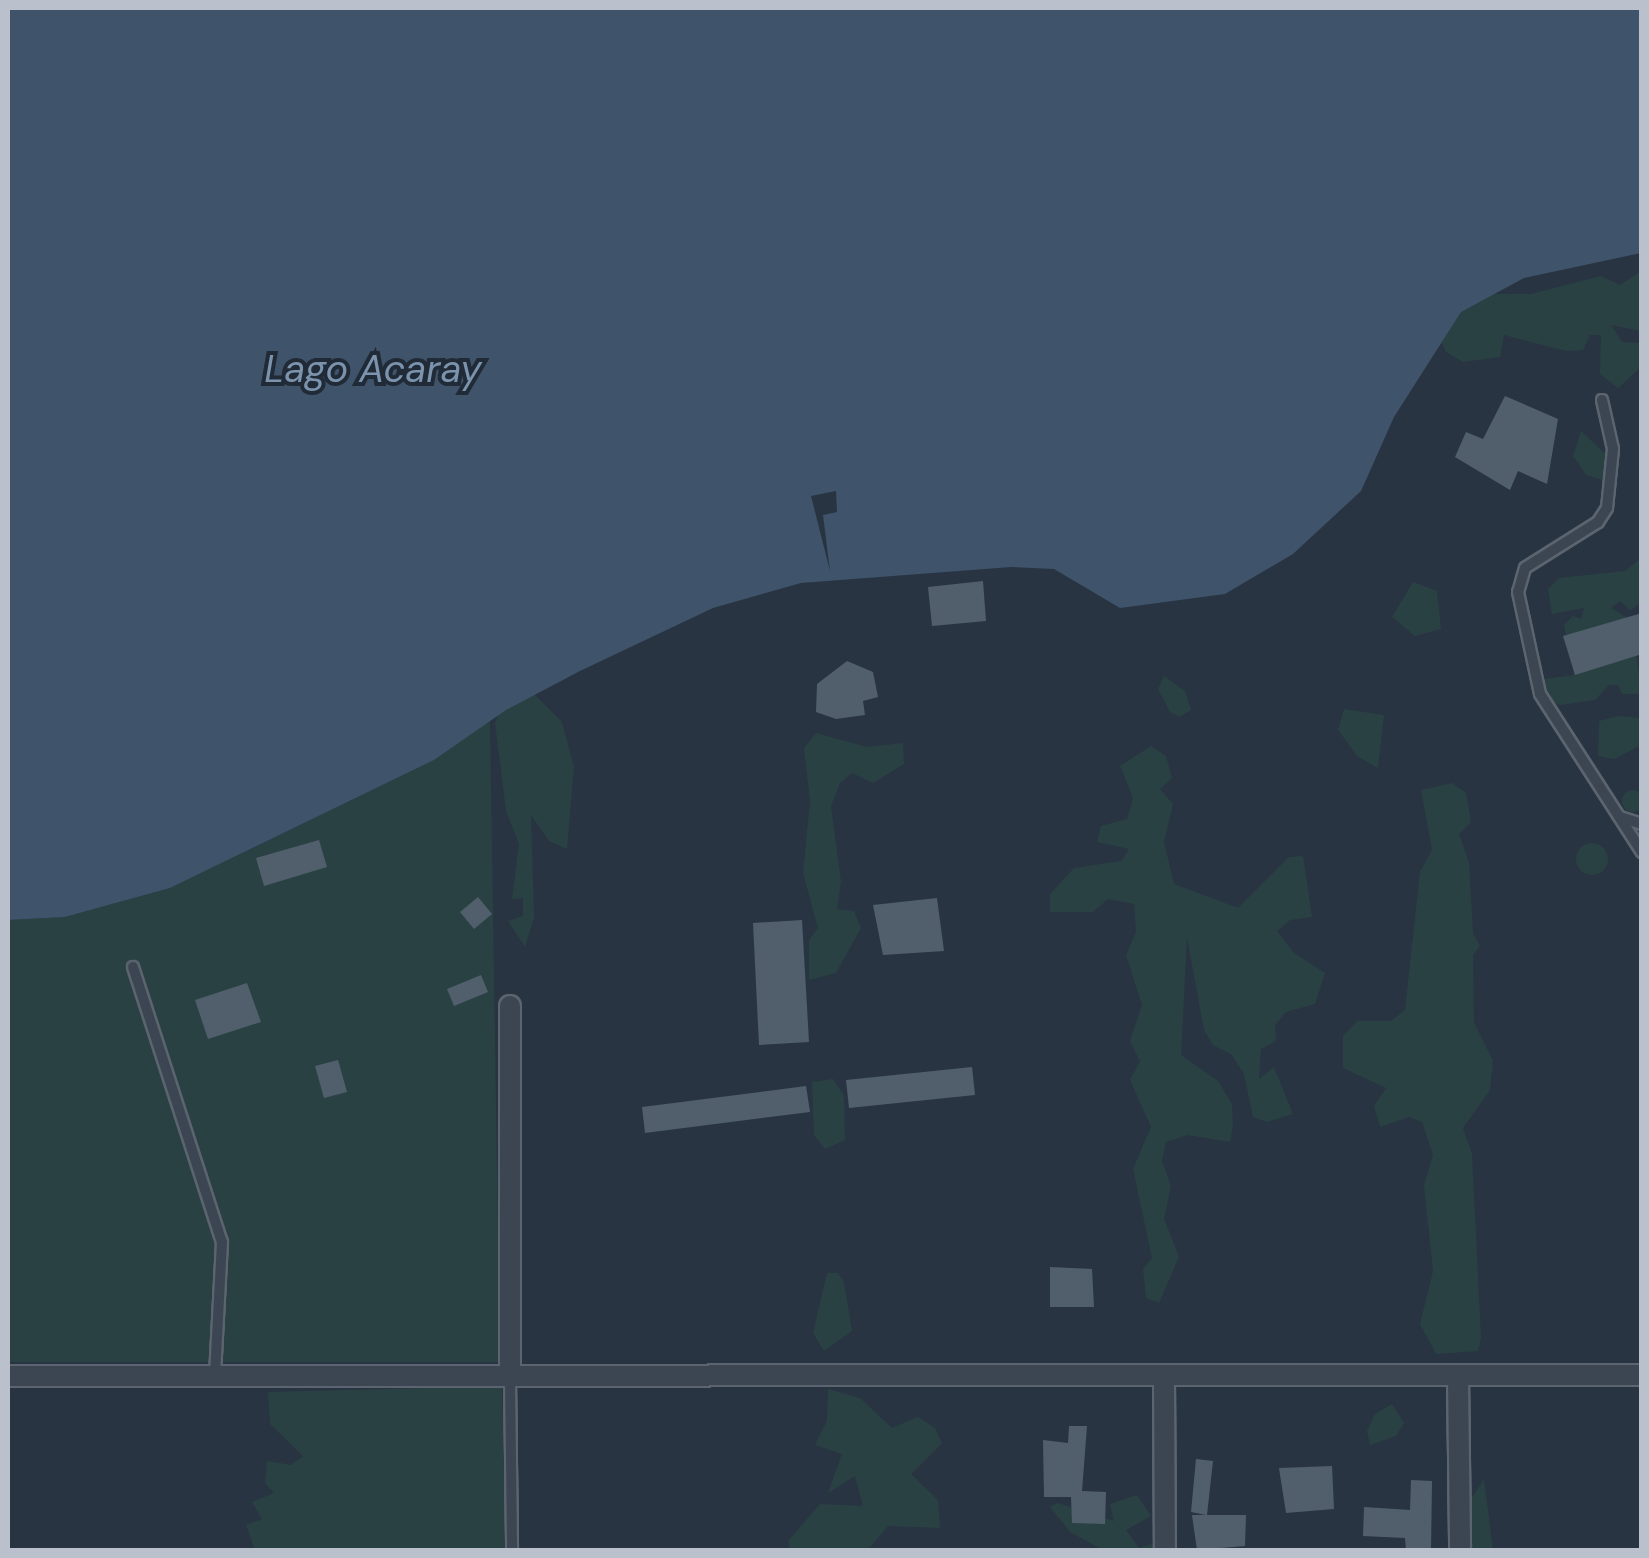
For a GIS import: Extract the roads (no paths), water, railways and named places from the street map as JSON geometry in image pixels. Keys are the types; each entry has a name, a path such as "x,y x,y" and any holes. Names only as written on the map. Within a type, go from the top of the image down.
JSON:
{"street":[{"path":"510,1006 510,1378"},
{"path":"1164,1375 1165,1550"},
{"path":"8,1376 1642,1376"},
{"path":"1458,1376 1460,1550"}],"lane":[{"path":"1602,400 1614,448 1607,508 1598,522 1525,568 1518,592 1540,694 1642,852"},
{"path":"1619,816 1642,824"},
{"path":"134,967 222,1242 215,1377"},
{"path":"510,1378 512,1550"}],"water":[{"name":"Lago Acaray","path":"8,8 1641,8 1641,253 1524,278 1461,312 1394,417 1361,491 1293,554 1225,594 1120,608 1054,569 1011,567 801,583 713,608 580,671 506,710 434,760 170,888 65,917 8,920"}]}
